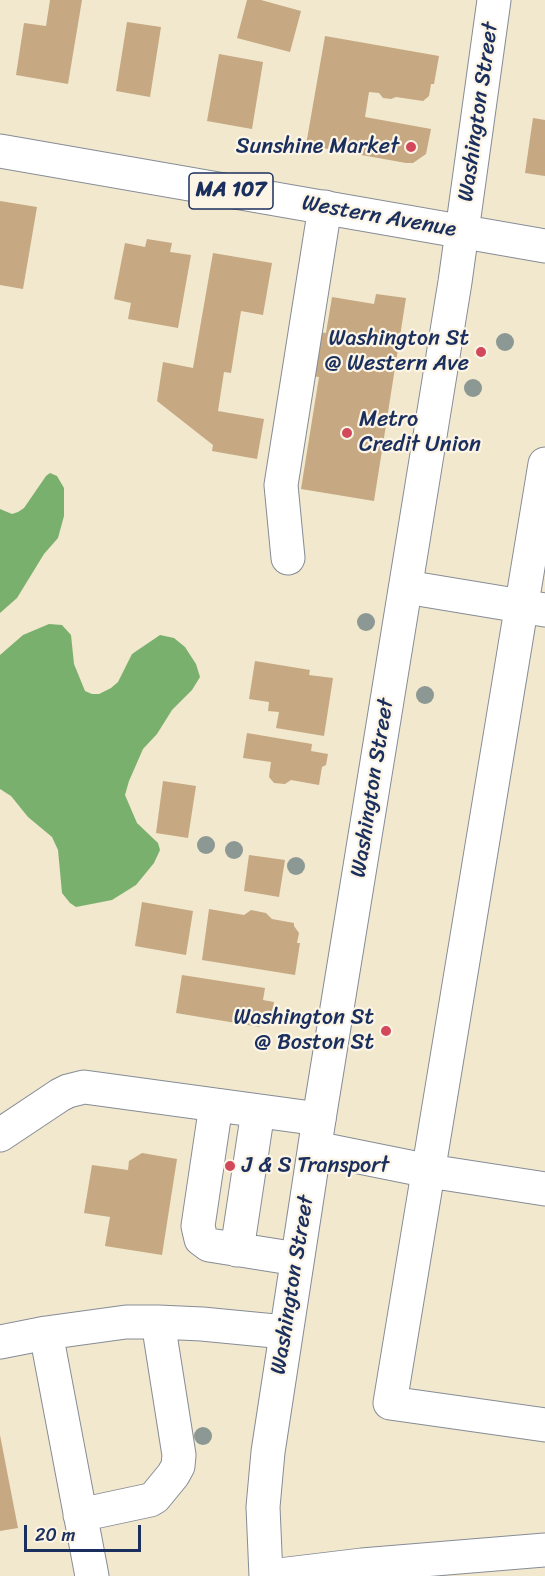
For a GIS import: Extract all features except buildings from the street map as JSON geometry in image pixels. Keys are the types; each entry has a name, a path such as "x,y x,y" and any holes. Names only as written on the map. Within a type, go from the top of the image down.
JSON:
{"main road":[{"name":"Washington Street","path":"268,1576 263,1527 264,1490 285,1332 463,232 494,0"},
{"name":"Western Avenue","path":"0,151 545,246"},
{"path":"288,558 280,485 325,207"},
{"path":"545,464 532,608 429,1171 390,1403 545,1425"},
{"path":"406,587 532,608"},
{"path":"0,1135 60,1095 76,1088 93,1088 258,1111 317,1134 429,1171 545,1189"},
{"path":"216,1105 198,1229 201,1239 206,1244 297,1259"},
{"path":"237,1250 258,1111"},
{"path":"0,1342 126,1322 202,1324 285,1332"},
{"path":"80,1515 150,1500 155,1497 178,1466 180,1455 158,1322"},
{"path":"46,1333 92,1576"},
{"path":"268,1576 362,1565 545,1550"}],"green space":[{"path":"50,473 57,476 64,488 64,516 58,538 44,554 17,598 0,613 0,509 12,514 24,508"},
{"path":"49,624 62,625 71,635 74,664 85,691 92,694 99,694 118,682 132,654 160,635 174,638 185,647 196,664 200,677 143,749 125,795 137,823 158,843 160,850 154,863 136,885 112,900 76,907 62,893 58,850 52,837 28,817 11,796 0,789 0,655 23,635"}],"place":[{"name":"Sunshine Market","path":"411,147"},
{"name":"Washington St @ Western Ave","path":"481,352"},
{"name":"Metro Credit Union","path":"347,433"},
{"name":"Washington St @ Boston St","path":"386,1031"},
{"name":"J & S Transport","path":"230,1166"}]}
